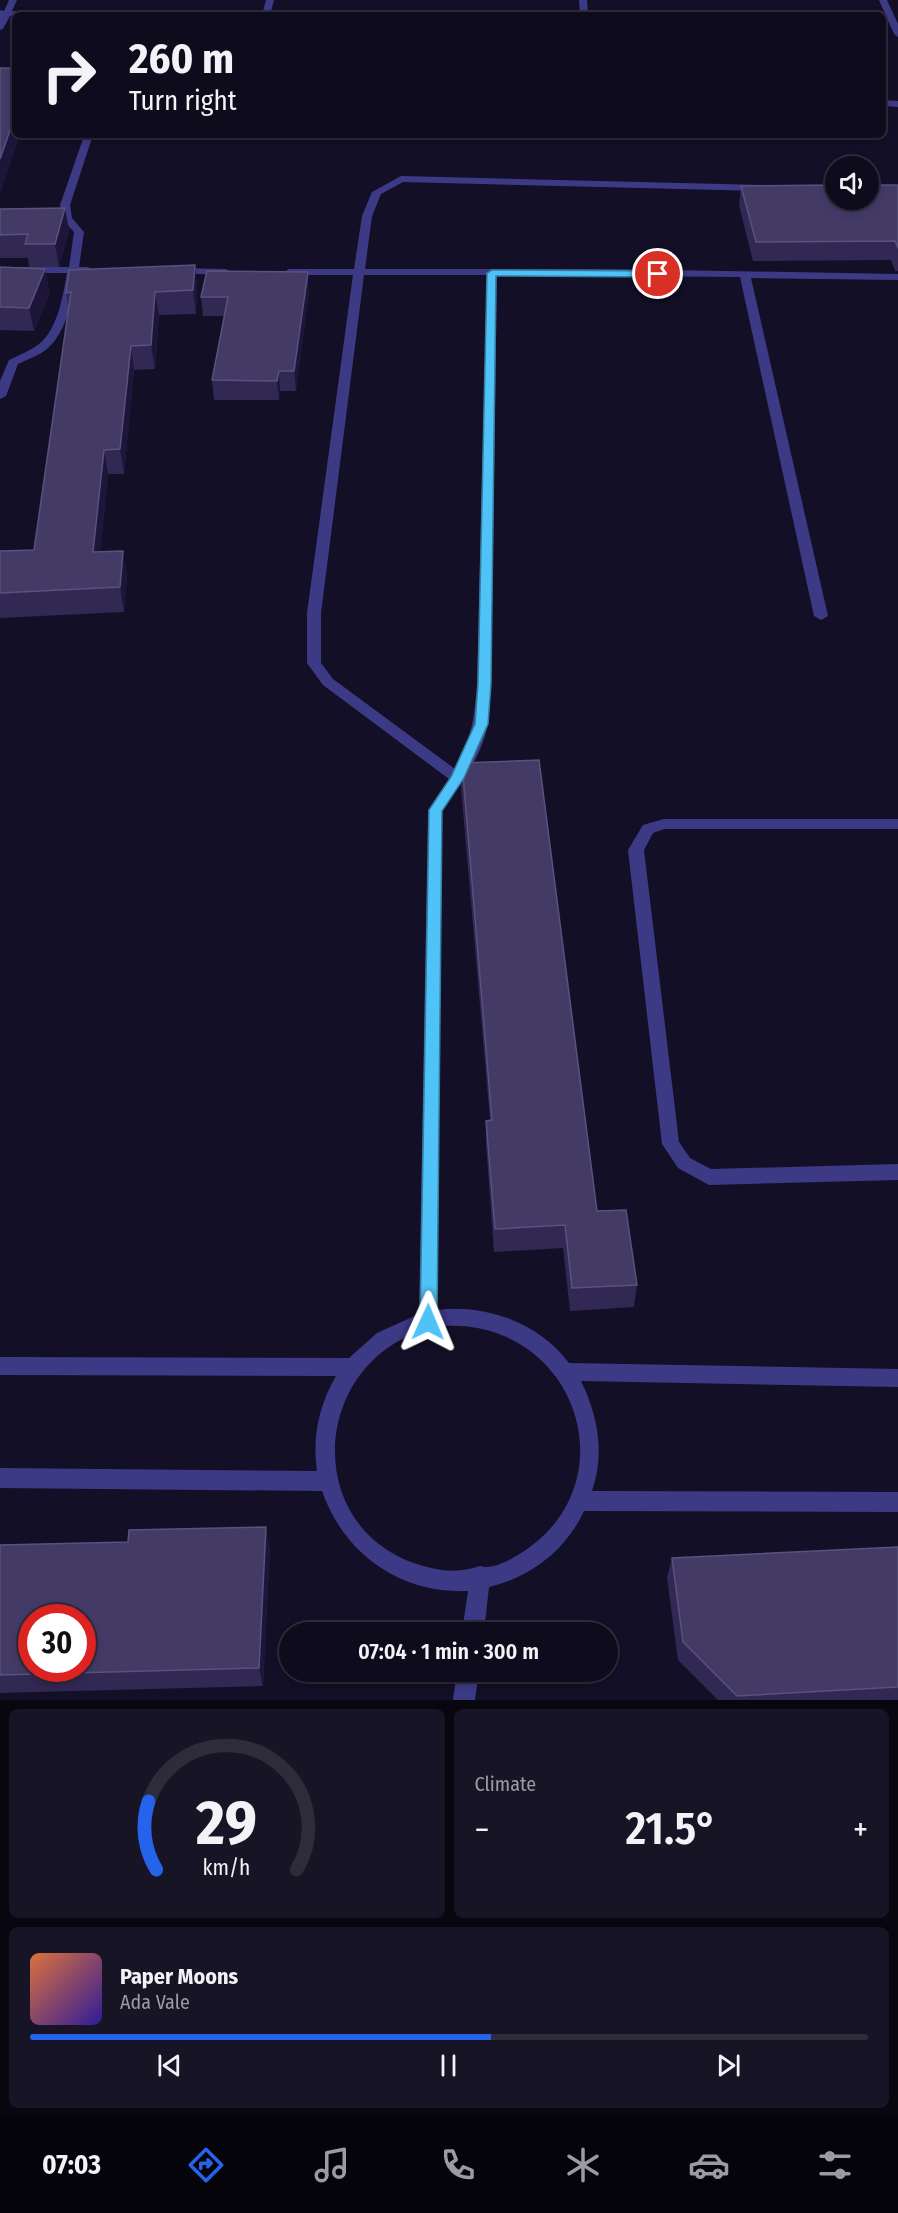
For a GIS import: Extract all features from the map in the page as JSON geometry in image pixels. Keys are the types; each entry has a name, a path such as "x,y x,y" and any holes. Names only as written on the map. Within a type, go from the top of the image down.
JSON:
{"street":[{"path":"0,27 4,13 13,0"},
{"path":"883,0 898,32"},
{"path":"0,396 13,362 45,345 56,325 75,270 80,232 67,219 65,205 87,138"},
{"path":"457,778 328,682 314,663 314,613 359,273 371,203 382,186 400,179 777,188"},
{"path":"0,270 102,270"},
{"path":"161,271 243,272"},
{"path":"278,272 614,272 898,277"},
{"path":"428,1322 435,810 457,778 481,724 484,684 492,273"},
{"path":"745,276 821,616"},
{"path":"898,824 664,824 648,829 636,850 671,1144 684,1163 710,1177 898,1172"},
{"path":"463,1319 505,1327 535,1343 567,1372 580,1394 593,1450 589,1476 581,1501 561,1532 541,1551 508,1569 480,1576 432,1576 405,1568 379,1554 352,1530 337,1506 327,1481 322,1449 327,1416 335,1393 353,1367 383,1340 428,1322 463,1319"},
{"path":"0,1366 353,1367"},
{"path":"567,1372 898,1378"},
{"path":"0,1478 327,1481"},
{"path":"581,1501 898,1502"},
{"path":"474,1622 480,1576"},
{"path":"465,1700 467,1682"}],"building":[{"path":"0,68 12,68 12,125 0,159"},
{"path":"825,185 825,210 879,210 879,185 898,185 898,248 895,241 756,242 741,186"},
{"path":"65,208 55,244 25,244 28,234 0,235 0,209"},
{"path":"195,265 193,290 155,292 151,345 131,346 120,449 104,450 93,552 123,551 120,587 0,593 0,551 34,550 71,292 66,293 69,270"},
{"path":"0,267 45,269 29,308 0,307"},
{"path":"207,271 308,272 294,371 279,371 277,381 212,380 228,297 201,297"},
{"path":"539,760 597,1211 626,1210 637,1285 572,1288 565,1225 495,1229 486,1121 492,1120 462,763"},
{"path":"266,1527 259,1668 96,1672 96,1604 18,1604 18,1675 0,1675 0,1545 128,1542 129,1530"},
{"path":"898,1547 898,1687 737,1696 683,1642 672,1558"}],"route":[{"path":"428,1322 435,810 457,778 474,746 481,724 484,684 492,273 658,274"}]}
